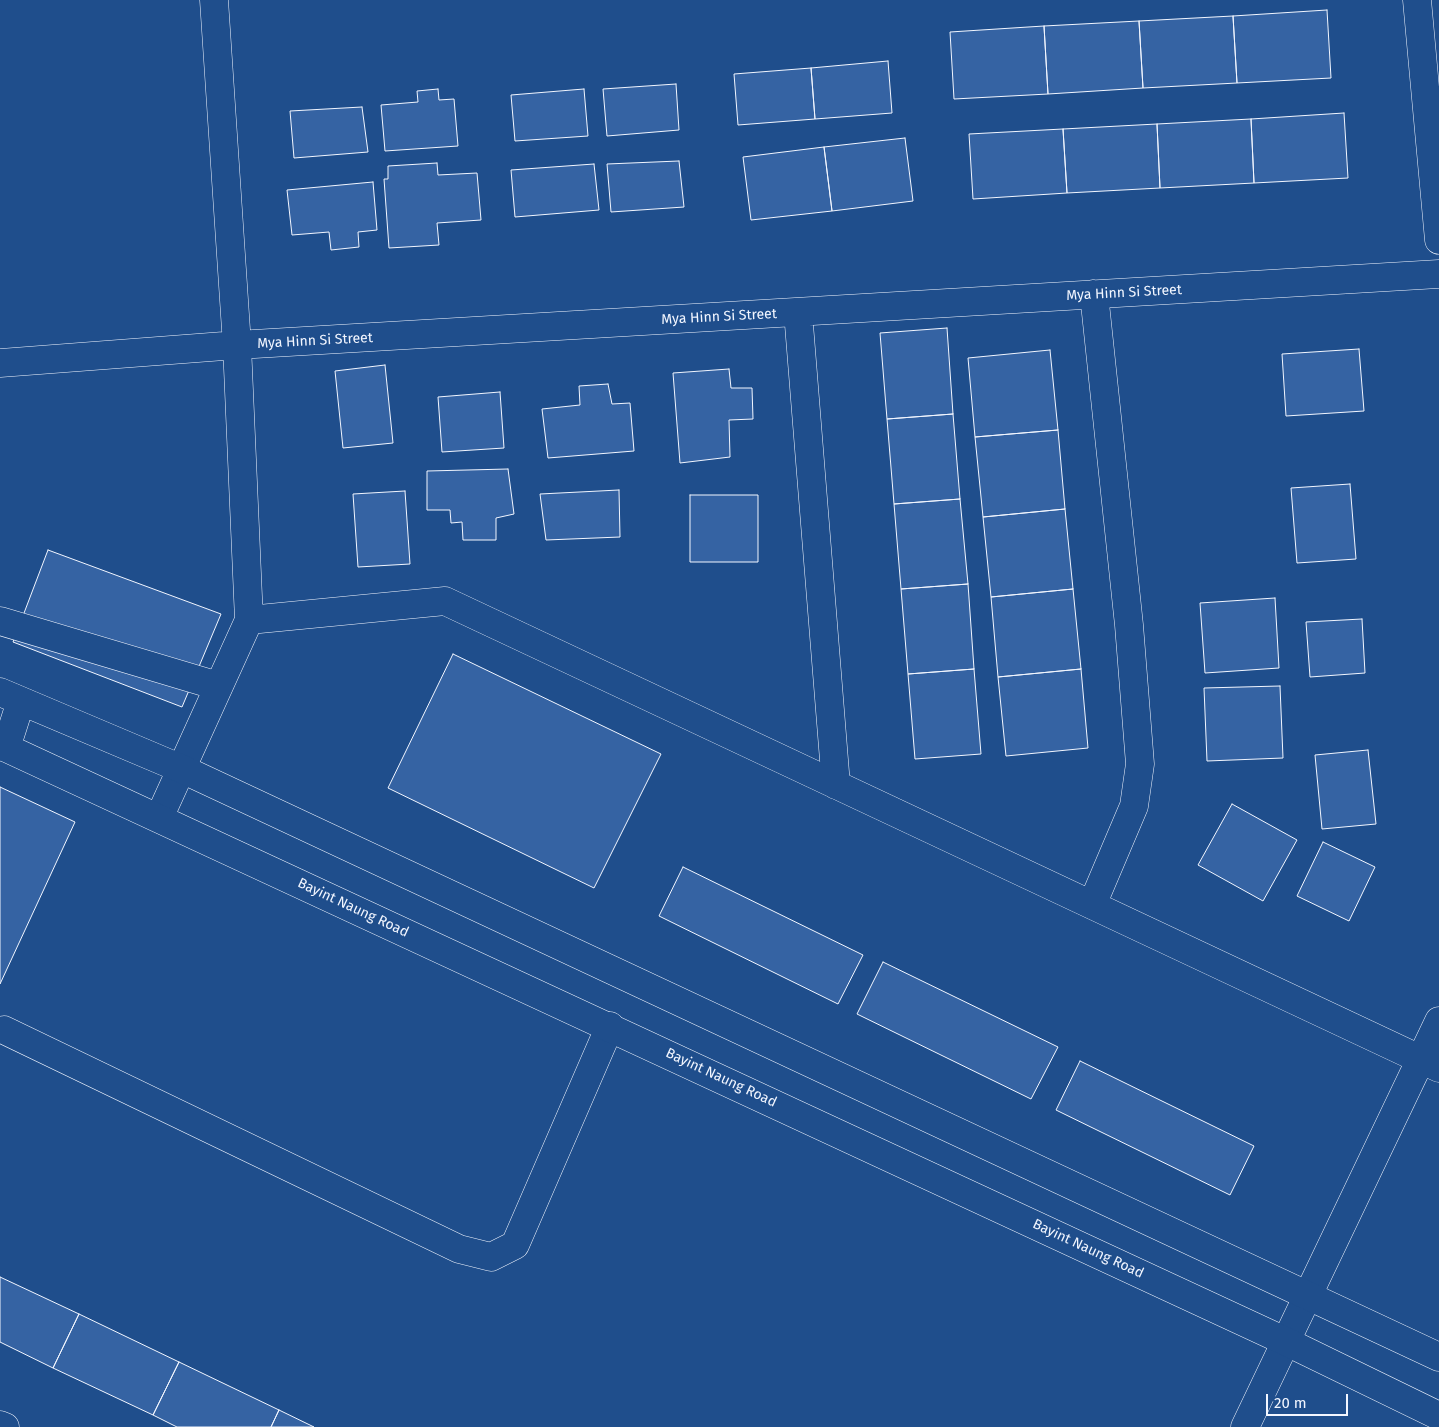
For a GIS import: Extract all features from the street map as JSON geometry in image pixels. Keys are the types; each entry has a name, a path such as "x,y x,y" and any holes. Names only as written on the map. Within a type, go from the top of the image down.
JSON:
{"street":[{"path":"159,818 248,620 237,345 214,0"},
{"path":"1417,0 1439,240"},
{"name":"Mya Hinn Si Street","path":"0,363 237,345 1439,274"},
{"path":"1092,905 1134,806 1140,764 1128,625 1094,294"},
{"path":"798,312 836,785"},
{"path":"248,620 445,601 1430,1064"},
{"path":"0,621 218,686"},
{"path":"3,746 5,693 182,769 1439,1357"},
{"name":"Bayint Naung Road","path":"3,746 610,1026 1287,1342 1439,1416"},
{"path":"1245,1427 1308,1295 1430,1064 1439,1021"},
{"path":"4,1030 459,1249 491,1257 515,1245 610,1026"},
{"path":"0,1425 5,1427"}],"building":[{"path":"1327,10 1331,78 1237,83 1233,16"},
{"path":"1233,16 1237,83 1143,88 1139,21"},
{"path":"1139,21 1143,88 1048,94 1044,26"},
{"path":"1044,26 1048,94 954,99 950,32"},
{"path":"888,61 892,113 815,119 811,68"},
{"path":"811,68 815,119 738,125 734,74"},
{"path":"676,84 679,130 607,136 603,89"},
{"path":"438,89 439,100 454,99 458,146 385,151 381,105 418,102 417,91"},
{"path":"584,89 588,136 515,141 511,95"},
{"path":"362,107 368,152 294,158 290,111"},
{"path":"1344,113 1348,178 1254,183 1251,119"},
{"path":"1251,119 1254,183 1160,188 1157,124"},
{"path":"1157,124 1160,188 1067,193 1063,129"},
{"path":"1063,129 1067,193 973,199 969,134"},
{"path":"905,138 913,201 832,211 824,147"},
{"path":"824,147 832,211 751,220 743,157"},
{"path":"679,161 684,207 611,212 607,164"},
{"path":"437,163 438,175 477,173 481,220 437,223 439,245 389,248 384,179 388,179 388,166"},
{"path":"594,164 599,210 515,217 511,170"},
{"path":"373,182 377,230 358,232 359,247 331,250 329,232 292,235 287,190"},
{"path":"947,328 953,414 887,419 880,333"},
{"path":"1359,349 1364,411 1286,416 1282,354"},
{"path":"1050,350 1058,430 975,437 968,358"},
{"path":"385,365 393,443 343,448 335,371"},
{"path":"729,369 731,388 752,388 753,419 729,420 730,457 680,463 673,373"},
{"path":"608,384 612,404 630,403 634,451 548,458 542,409 580,405 579,386"},
{"path":"500,392 504,448 442,452 438,397"},
{"path":"953,414 960,499 894,504 887,419"},
{"path":"1058,430 1065,509 983,517 975,437"},
{"path":"508,469 514,514 496,518 496,540 463,540 462,522 451,523 450,510 427,510 427,471"},
{"path":"1350,484 1356,559 1297,563 1291,488"},
{"path":"619,490 620,537 546,540 540,494"},
{"path":"405,491 410,564 358,567 353,494"},
{"path":"690,495 758,495 758,562 690,562"},
{"path":"960,499 968,584 901,589 894,504"},
{"path":"1065,509 1073,589 991,597 983,517"},
{"path":"48,550 221,614 182,707 13,642"},
{"path":"968,584 974,669 908,674 901,589"},
{"path":"1073,589 1081,669 998,677 991,597"},
{"path":"1275,598 1279,668 1205,673 1200,603"},
{"path":"1362,619 1365,673 1310,677 1306,622"},
{"path":"453,654 661,754 594,888 388,788"},
{"path":"974,669 981,754 915,759 908,674"},
{"path":"1081,669 1088,748 1006,756 998,677"},
{"path":"1280,686 1283,758 1207,761 1204,688"},
{"path":"1368,750 1376,824 1322,829 1315,755"},
{"path":"0,787 75,822 0,984"},
{"path":"1232,804 1297,840 1263,901 1198,865"},
{"path":"1323,842 1375,867 1349,921 1297,896"},
{"path":"683,867 863,955 838,1004 659,916"},
{"path":"883,962 1058,1047 1031,1099 857,1014"},
{"path":"1080,1061 1254,1146 1230,1195 1056,1110"},
{"path":"0,1277 79,1314 53,1368 0,1342"},
{"path":"79,1314 179,1362 153,1415 53,1368"},
{"path":"179,1362 279,1410 271,1427 177,1427 153,1415"},
{"path":"279,1410 314,1427 271,1427"}]}
